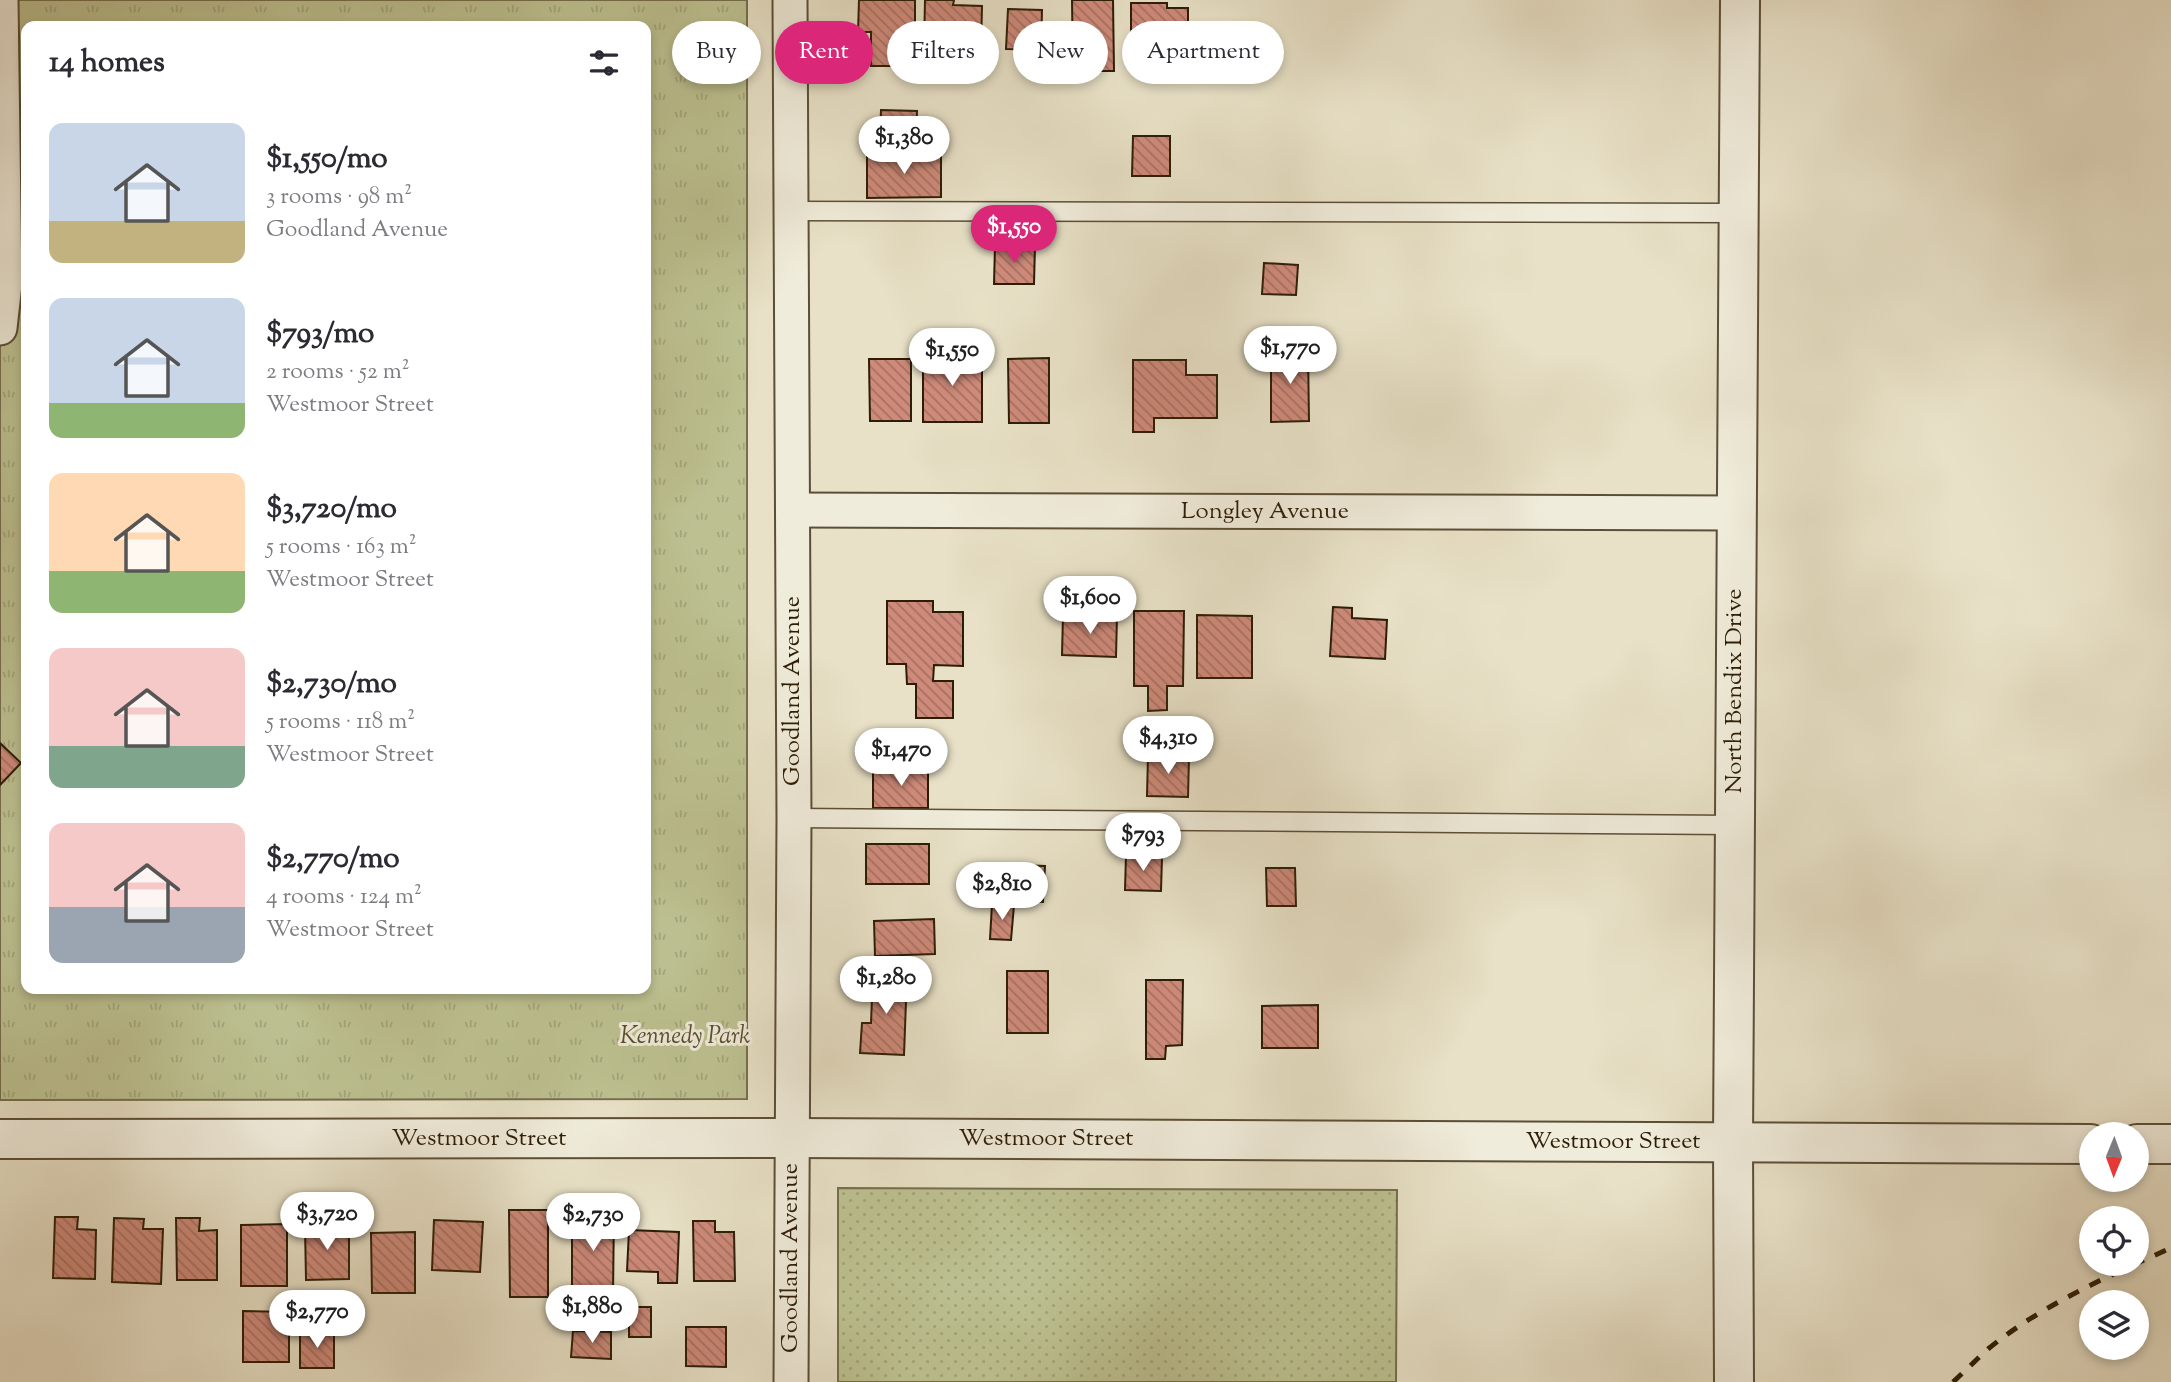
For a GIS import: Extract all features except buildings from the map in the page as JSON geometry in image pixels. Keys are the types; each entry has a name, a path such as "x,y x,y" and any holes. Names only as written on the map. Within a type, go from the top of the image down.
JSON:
{"street":[{"path":"0,328 5,284 2,242 1,0"},
{"name":"Goodland Avenue","path":"790,0 794,818 791,1382"},
{"name":"North Bendix Drive","path":"1734,1382 1740,0"},
{"name":"Longley Avenue","path":"793,510 1737,513"},
{"name":"Westmoor Street","path":"0,1139 792,1138 2079,1144"},
{"path":"2149,1144 2171,1144"}],"lane":[{"path":"790,211 1739,213"},
{"path":"794,818 1735,825"}],"green space":[{"name":"Kennedy Park","path":"0,0 747,0 747,21 672,21 672,84 747,84 747,1099 0,1100"},
{"path":"838,1188 1397,1190 1396,1382 838,1382"}],"railway":[{"path":"1953,1382 1988,1349 2053,1305 2171,1248"}]}
